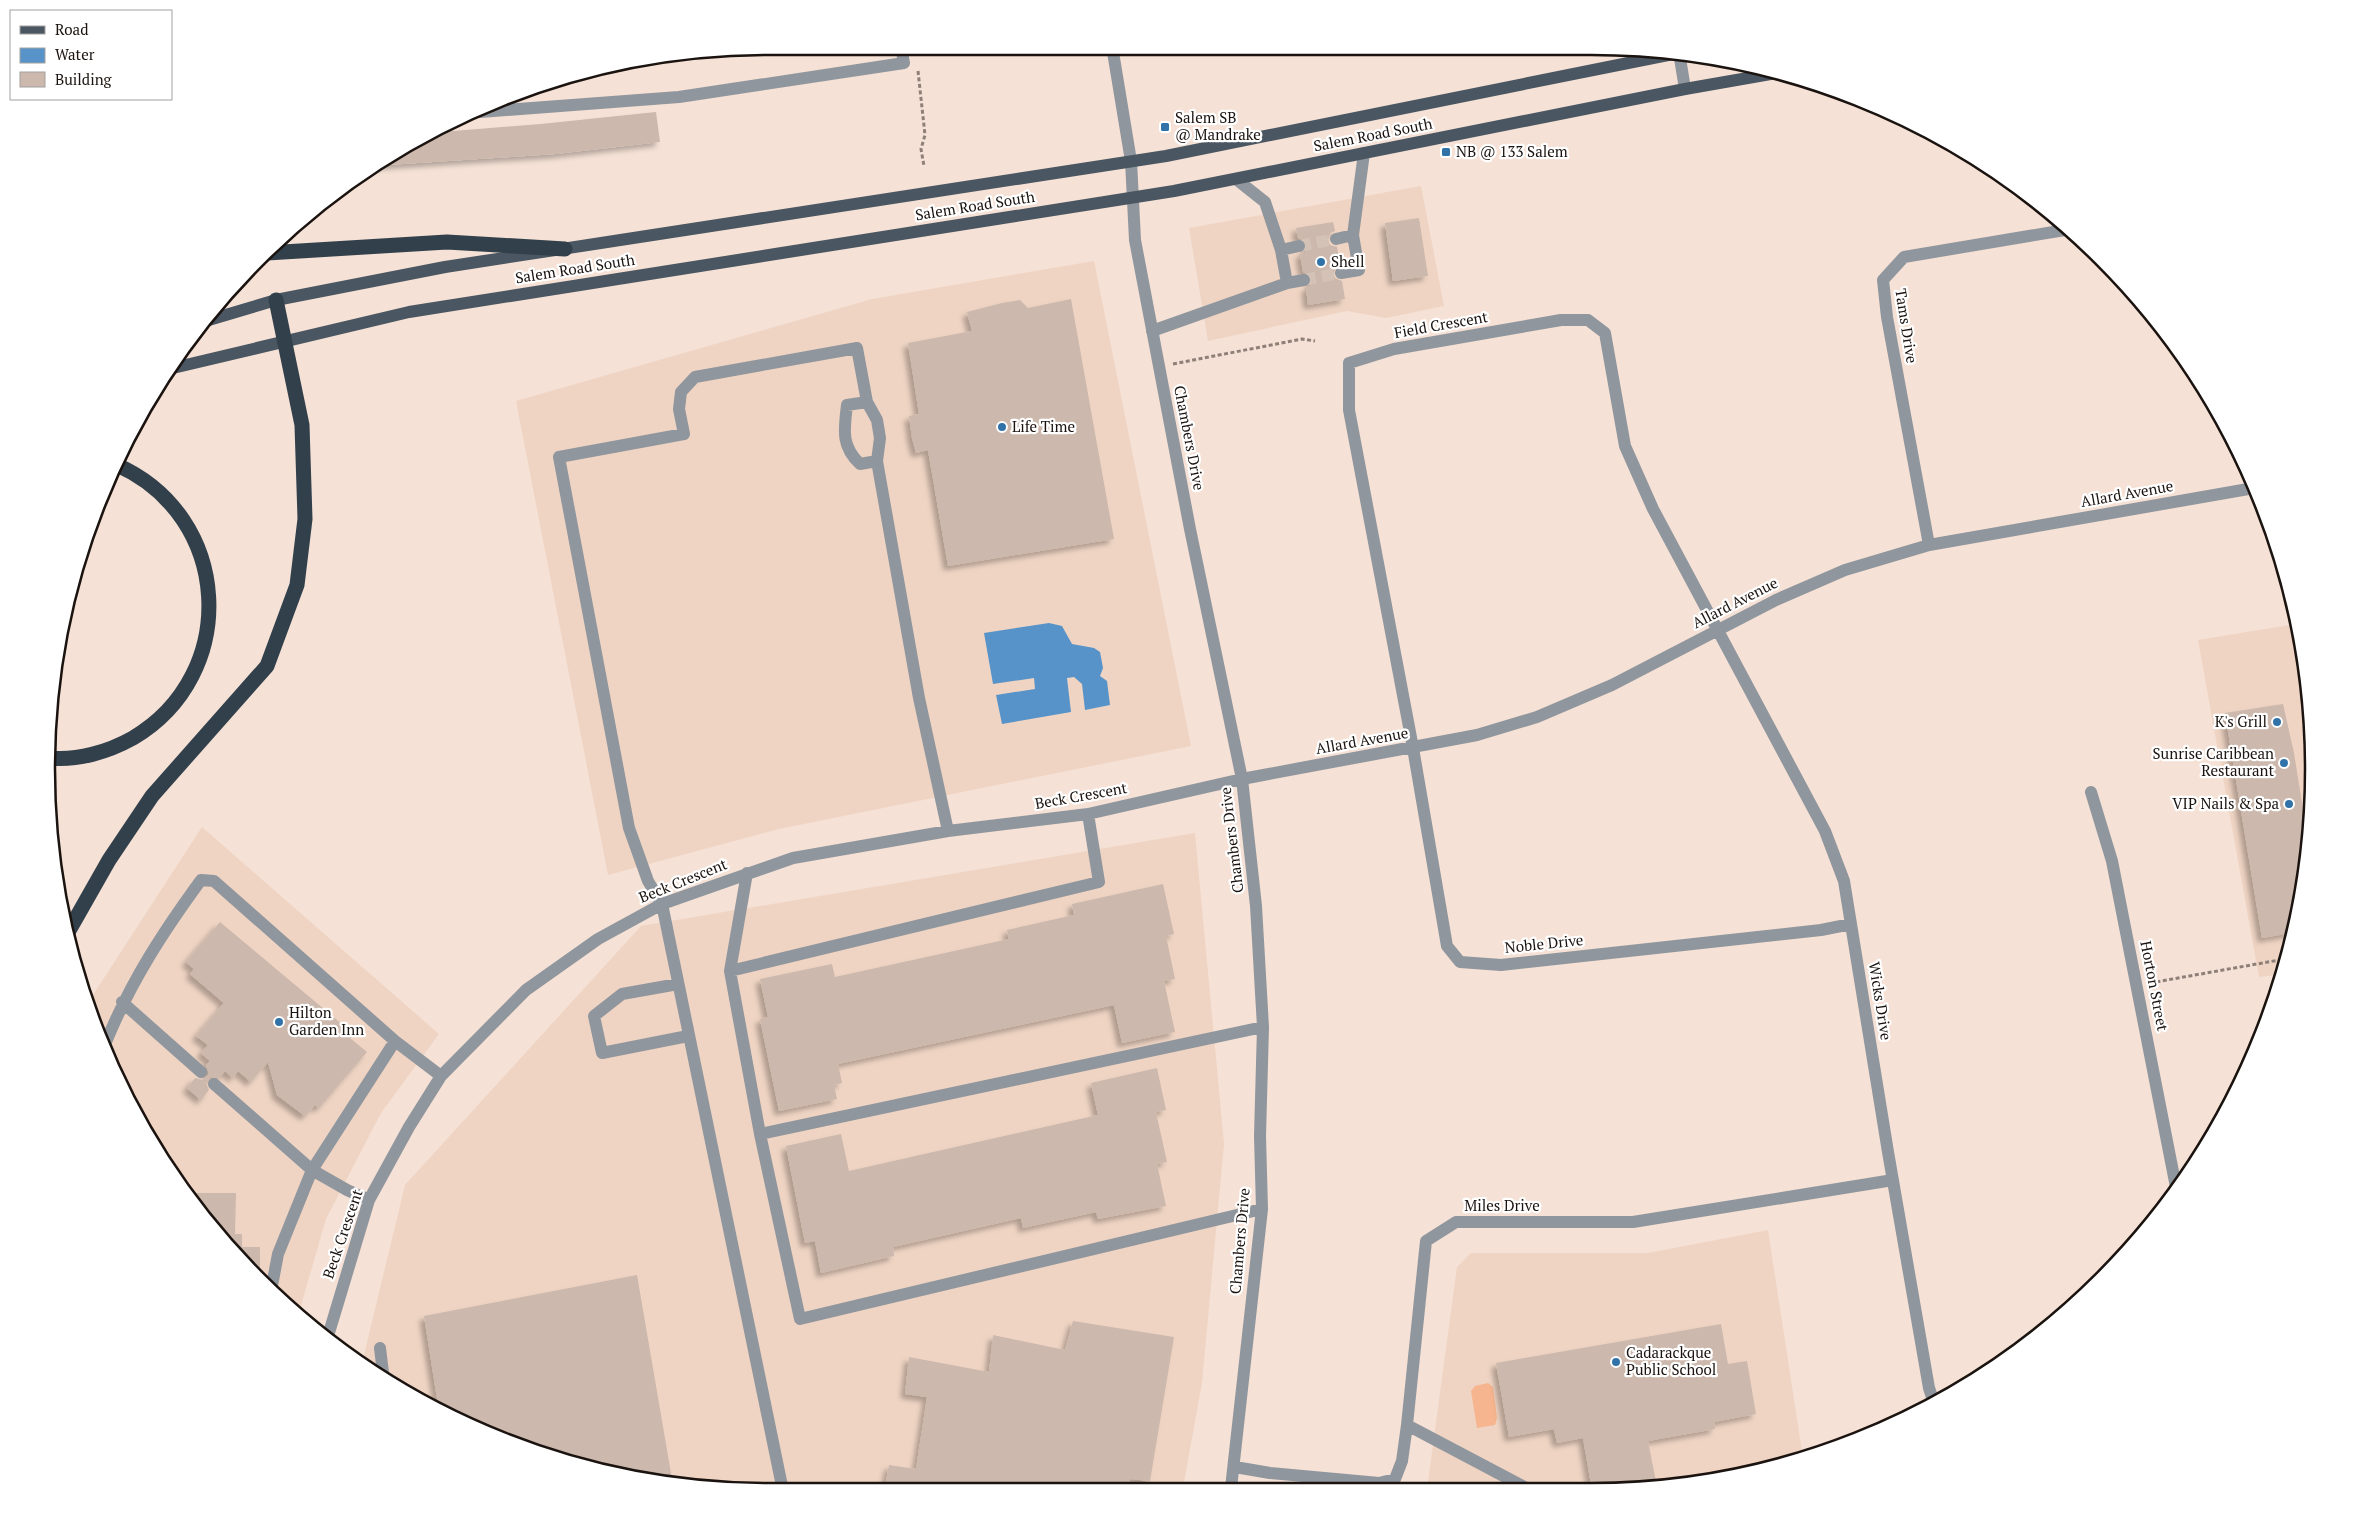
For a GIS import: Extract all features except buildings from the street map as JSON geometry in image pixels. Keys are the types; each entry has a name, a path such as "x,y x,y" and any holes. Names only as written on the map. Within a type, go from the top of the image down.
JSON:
{"highway":[{"path":"276,252 447,242 565,248"},
{"path":"72,923 109,860 152,796 267,666 297,585 305,519 302,425 286,340 276,300"},
{"path":"55,758 78,757 102,752 124,743 144,731 163,716 192,678 201,656 207,632 210,609 208,585 195,539 183,518 168,500 150,484 122,467"}],"main road":[{"name":"Salem Road South","path":"216,318 276,300 445,267 1166,156 1653,58"},
{"name":"Salem Road South","path":"179,367 409,312 1134,197 1236,179 1685,89 1761,76"}],"street":[{"path":"491,111 679,97 904,63 903,55"},
{"name":"Chambers Drive","path":"1113,55 1131,161 1135,240 1190,529 1242,779 1256,906 1262,1027 1260,1136 1262,1208 1232,1483"},
{"path":"1681,61 1685,89"},
{"path":"1341,273 1359,270 1353,235 1364,153"},
{"path":"1236,179 1264,202 1281,250 1287,283"},
{"name":"Tams Drive","path":"1929,545 1887,317 1883,280 1904,257 2060,231"},
{"path":"1336,238 1353,235"},
{"path":"1281,250 1299,246"},
{"path":"1152,331 1287,283 1304,280"},
{"name":"Field Crescent","path":"1412,748 1349,410 1349,363 1394,349 1561,320 1588,320 1605,333 1625,446 1653,509 1718,630"},
{"path":"781,1483 662,904 648,881 628,828 559,457 684,434 679,409 681,392 695,377 857,348 866,402 877,420 880,438 877,461 919,698 948,830"},
{"path":"866,402 847,405 845,442 850,455 860,464 877,461"},
{"name":"Allard Avenue","path":"1242,779 1477,735 1538,717 1612,685 1776,600 1845,570 1929,545 2248,489"},
{"name":"Wicks Drive","path":"1718,630 1825,831 1844,882 1932,1396"},
{"name":"Noble Drive","path":"1412,748 1446,946 1460,962 1501,965 1821,930 1852,924"},
{"name":"Beck Crescent","path":"329,1331 369,1200 409,1128 441,1076 526,990 598,939 662,904 793,858 948,830 1088,814 1242,779"},
{"name":"Horton Street","path":"2091,792 2112,861 2175,1180"},
{"path":"730,971 1099,882 1088,814"},
{"path":"747,873 730,971 760,1134 800,1319 1262,1208"},
{"path":"108,1038 122,1002 168,925 201,880 214,881 395,1041 441,1076"},
{"path":"678,984 622,994 594,1016 602,1053 688,1036"},
{"path":"122,1002 201,1072"},
{"path":"760,1134 1262,1027"},
{"path":"273,1282 278,1254 312,1170 395,1041"},
{"path":"214,1084 312,1170 369,1200"},
{"name":"Miles Drive","path":"1235,1467 1270,1473 1379,1483 1395,1479 1402,1462 1407,1425 1426,1241 1456,1222 1633,1222 1894,1180"},
{"path":"380,1348 383,1369"},
{"path":"1407,1425 1517,1483"}],"path":[{"path":"918,62 925,135 921,149 924,166"},
{"path":"1159,366 1302,339 1315,341"},
{"path":"2137,985 2279,960"}],"shaded area":[{"path":"1421,186 1444,306 1386,318 1347,311 1208,341 1189,228"},
{"path":"1094,261 1191,746 779,829 608,875 516,401 872,299"},
{"path":"2290,625 2299,676 2303,722 2305,769 2303,816 2299,862 2291,908 2274,975 2259,977 2198,640"},
{"path":"202,827 439,1034 381,1113 326,1219 300,1308 264,1274 232,1240 175,1166 129,1085 109,1042 92,996"},
{"path":"1195,833 1224,1144 1202,1383 1184,1483 769,1483 676,1477 584,1459 496,1429 412,1387 364,1357 405,1185 641,926"},
{"name":"Cadarackque Public School","path":"1768,1230 1802,1451 1776,1459 1730,1469 1684,1477 1638,1481 1591,1483 1428,1483 1457,1267 1471,1253 1648,1253"},
{"path":"1488,1383 1493,1387 1497,1418 1495,1425 1477,1428 1471,1391 1475,1386"}],"water":[{"path":"1049,623 1062,626 1072,644 1094,648 1100,652 1103,668 1100,676 1107,681 1110,705 1085,710 1082,684 1074,677 1067,678 1071,712 1002,724 996,695 1035,689 1034,678 993,684 984,633"}],"tunnel":[{"path":"1299,246 1336,239"},
{"path":"1304,280 1341,273"}],"place":[{"name":"Salem SB @ Mandrake","path":"1165,127"},
{"name":"NB @ 133 Salem","path":"1446,152"},
{"name":"Shell","path":"1321,262"},
{"name":"Life Time","path":"1002,427"},
{"name":"K's Grill","path":"2277,722"},
{"name":"Sunrise Caribbean Restaurant","path":"2284,763"},
{"name":"VIP Nails & Spa","path":"2289,804"},
{"name":"Hilton Garden Inn","path":"279,1022"},
{"name":"Cadarackque Public School","path":"1616,1362"}]}
